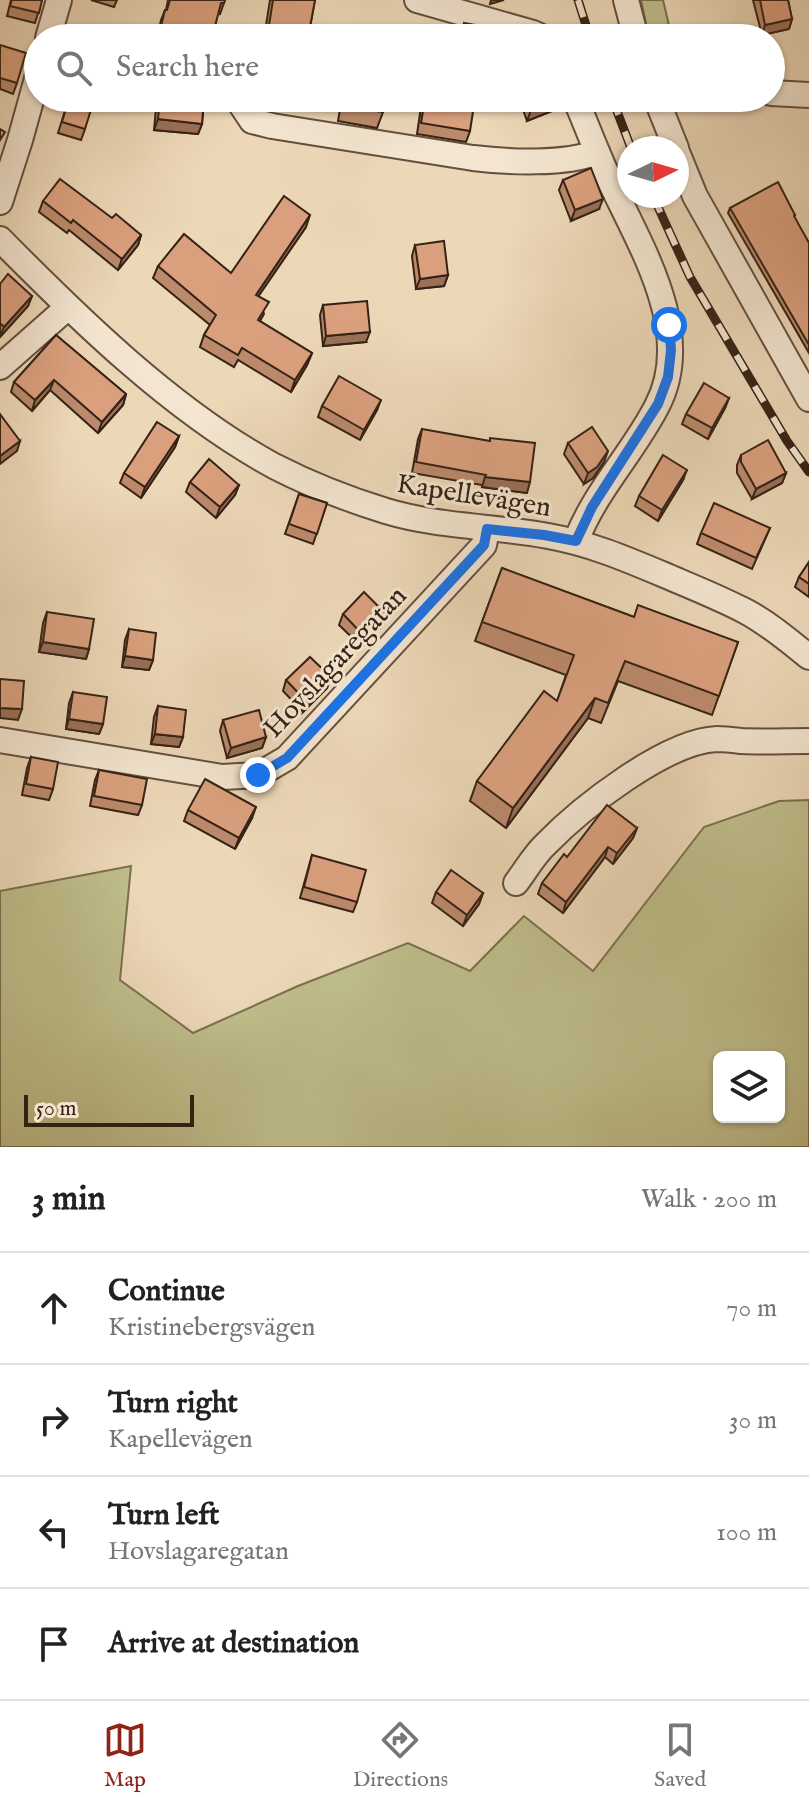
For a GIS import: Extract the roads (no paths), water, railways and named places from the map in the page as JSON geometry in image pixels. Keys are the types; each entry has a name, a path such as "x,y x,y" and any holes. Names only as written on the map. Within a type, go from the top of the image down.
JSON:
{"street":[{"path":"52,24 59,0"},
{"path":"417,0 501,24"},
{"path":"626,0 632,24"},
{"path":"785,94 809,95"},
{"path":"0,202 27,112"},
{"path":"246,112 252,121 272,126 494,161 585,158 597,152"},
{"path":"576,541 592,507 658,404 668,377 671,350 669,325 645,254 581,112"},
{"path":"661,112 671,136"},
{"path":"689,181 809,399"},
{"name":"Kapellevägen","path":"0,239 68,307 135,367 220,433 275,466 342,496 388,511 436,522 544,535 612,552 748,612 809,657"},
{"path":"0,367 68,307"},
{"name":"Hovslagaregatan","path":"0,740 222,777 258,775 287,758 484,545 487,529"},
{"path":"516,883 543,846 581,812 612,788 667,754 687,745 716,739 809,741"}],"railway":[{"path":"578,0 586,24"},
{"path":"617,112 626,136"},
{"path":"658,208 690,277 787,441 809,472"}]}
